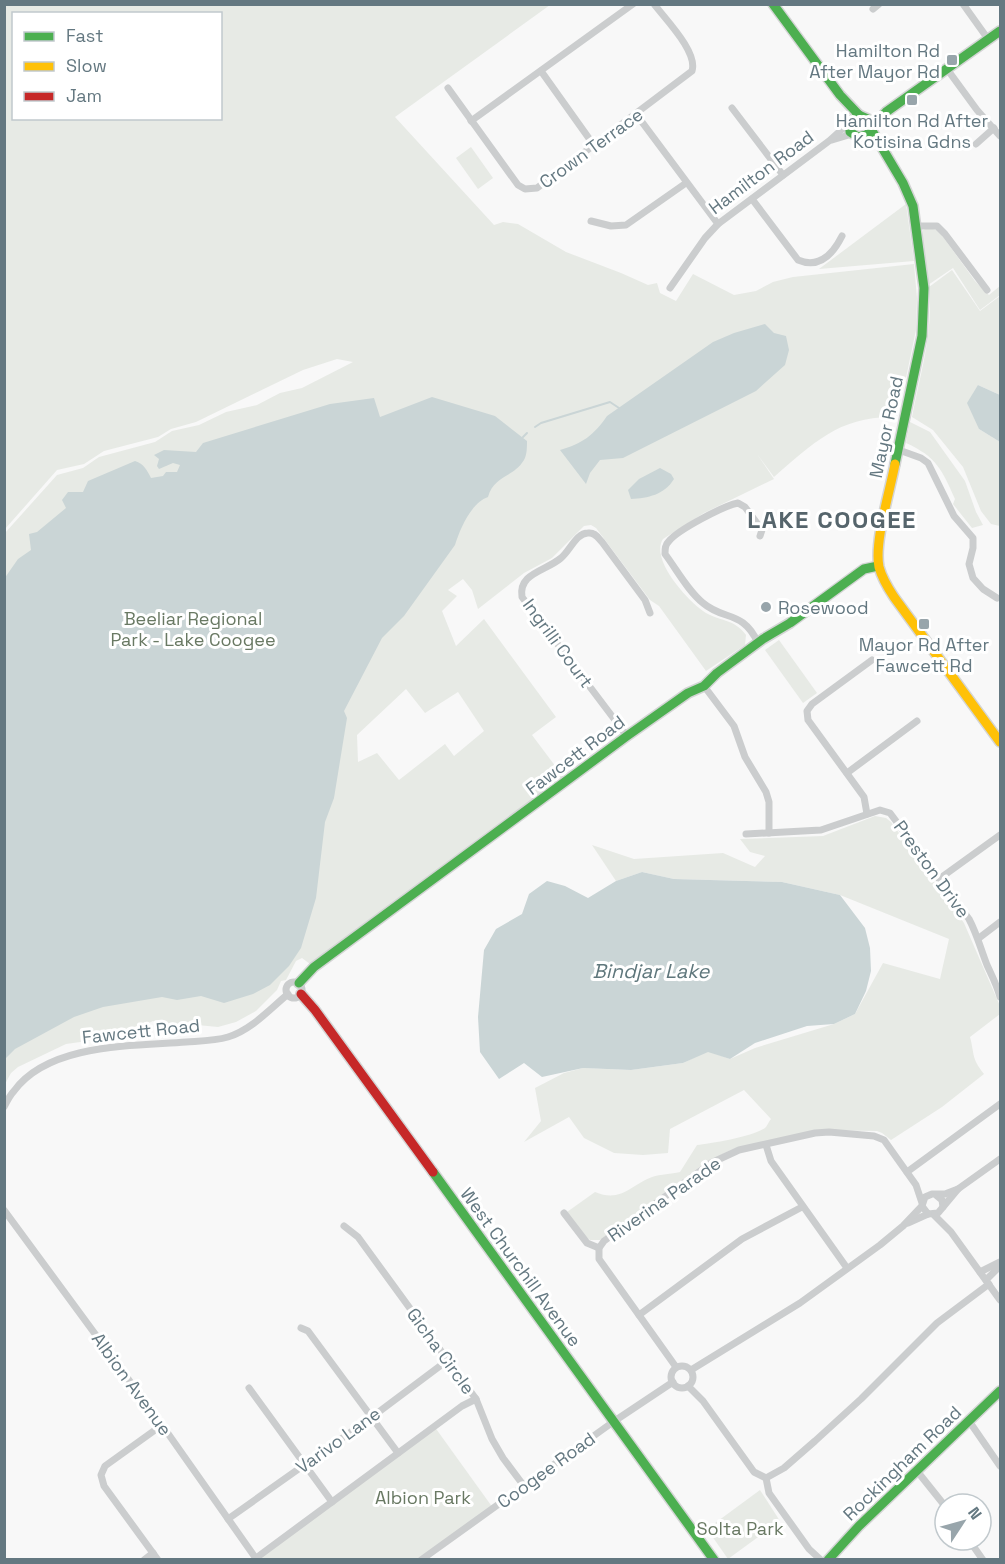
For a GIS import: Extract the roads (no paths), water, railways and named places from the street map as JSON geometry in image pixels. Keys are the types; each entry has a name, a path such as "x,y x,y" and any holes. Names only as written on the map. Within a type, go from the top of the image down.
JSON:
{"street":[{"path":"471,121 633,4"},
{"name":"Crown Terrace","path":"448,88 518,185 525,189 537,188 692,71 694,65 691,53 654,4"},
{"path":"773,4 840,95 870,122 871,128"},
{"path":"963,4 988,39"},
{"path":"840,95 850,122 849,129 856,136 867,135 886,112 1000,31"},
{"path":"947,69 973,105 1000,136"},
{"path":"541,71 593,144"},
{"path":"732,108 783,175"},
{"path":"850,122 862,116 886,112"},
{"path":"636,114 718,224"},
{"name":"Hamilton Road","path":"670,288 705,238 718,224 829,141 850,122"},
{"name":"Mayor Road","path":"871,128 909,196 917,226 924,288 922,336 879,544 878,566"},
{"path":"976,144 994,128"},
{"name":"Hamilton Road","path":"829,141 856,136"},
{"name":"Mayor Road","path":"856,136 875,146 887,159"},
{"path":"591,221 612,226 626,225 686,183"},
{"path":"752,199 798,260 813,264 824,259 836,247 842,236"},
{"path":"917,226 937,226 987,290"},
{"path":"899,450 928,463 954,516 973,538 974,548 969,564 973,578 982,589 997,598"},
{"path":"758,643 754,633 743,621 712,609 698,599 665,554 665,546 669,539 709,515 728,505 738,503 745,507 762,530 760,536"},
{"name":"Ingrilli Court","path":"627,736 522,597 521,590 523,582 528,577 555,563 564,556 580,534 589,532 603,542 645,600 650,613"},
{"path":"878,566 881,577 894,597 1000,742"},
{"name":"Fawcett Road","path":"299,983 314,967 627,736 688,693 704,686 717,673 758,643 790,623 864,569 878,566"},
{"path":"867,814 864,797 808,720 807,711 812,704 872,660"},
{"path":"704,686 734,726 745,757 766,792 769,802 769,832"},
{"path":"847,773 917,721"},
{"name":"Preston Drive","path":"746,834 820,830 880,810 890,813 969,919 988,966 998,980 1000,996"},
{"path":"939,879 1000,835"},
{"path":"978,938 1000,922"},
{"path":"293,981 299,983 302,989 301,994 295,998 288,994 286,989 288,984 293,981"},
{"name":"Fawcett Road","path":"4,1107 14,1090 27,1077 69,1056 92,1050 228,1037 253,1023 288,994"},
{"name":"West Churchill Avenue","path":"301,994 315,1010 714,1560"},
{"path":"1000,1104 907,1172 916,1185 922,1204 936,1212 1000,1300"},
{"name":"Riverina Parade","path":"676,1367 599,1259 599,1248 604,1241 711,1163 739,1150 815,1133 874,1136 884,1140 907,1172"},
{"path":"766,1145 771,1161 847,1268"},
{"path":"903,1226 936,1212 958,1189 1000,1159"},
{"path":"916,1185 942,1200 936,1212"},
{"path":"691,1370 800,1303 903,1226 922,1204 925,1197 958,1189"},
{"path":"639,1315 742,1239 802,1207"},
{"name":"Albion Avenue","path":"4,1210 257,1559"},
{"path":"564,1213 587,1243 599,1248"},
{"name":"Gicha Circle","path":"344,1226 358,1237 476,1399 503,1458 524,1486"},
{"path":"980,1272 1000,1264"},
{"path":"766,1478 784,1468 823,1434 937,1323 987,1282 1000,1264"},
{"path":"301,1328 308,1331 398,1453"},
{"name":"Varivo Lane","path":"228,1519 372,1417 447,1359"},
{"path":"684,1366 691,1370 693,1379 688,1386 680,1387 673,1382 672,1373 676,1367 684,1366"},
{"name":"Coogee Road","path":"421,1560 613,1422 673,1382"},
{"path":"688,1386 703,1401 753,1472 766,1478"},
{"path":"249,1388 332,1502"},
{"name":"Rockingham Road","path":"828,1560 859,1526 1000,1391"},
{"path":"257,1559 462,1406 476,1399"},
{"path":"969,1421 1000,1466"},
{"path":"144,1560 155,1556 104,1486 101,1475 105,1466 162,1425"},
{"path":"917,1471 934,1492"},
{"path":"766,1478 769,1493 809,1549 821,1560"}],"water":[{"path":"765,324 774,333 786,336 789,350 785,365 756,391 623,458 600,460 590,473 586,484 560,450 587,438 607,416 713,342"},
{"path":"978,385 1000,395 1000,442 979,429 967,403"},
{"name":"Beeliar Regional Park - Lake Coogee","path":"432,397 495,416 527,441 526,456 520,466 499,480 488,497 471,511 455,545 404,616 382,638 344,711 347,718 334,798 325,822 316,898 301,948 289,966 270,985 253,994 224,1003 201,996 177,1000 162,997 103,1007 74,1017 15,1049 5,1059 4,579 18,559 31,550 29,534 37,532 66,508 62,500 68,492 83,492 88,481 135,461 147,470 151,478 163,476 166,472 177,472 180,465 173,463 159,469 157,466 159,459 154,455 164,450 196,452 203,443 330,404 374,398 380,417"},
{"path":"660,468 671,474 674,479 670,484 655,495 631,499 628,490 639,479"},
{"name":"Bindjar Lake","path":"642,872 674,879 782,882 840,895 865,928 870,948 871,971 866,991 855,1014 834,1024 807,1026 755,1043 730,1059 708,1052 683,1063 631,1070 583,1068 542,1077 524,1063 499,1079 480,1052 478,1017 484,950 496,929 522,914 529,894 547,881 565,886 588,898 616,881"}],"waterway":[{"path":"535,427 541,423 610,402 619,408"},
{"path":"523,437 527,433"}],"place":[{"name":"Hamilton Rd After Mayor Rd","path":"952,60"},
{"name":"Hamilton Rd After Kotisina Gdns","path":"912,100"},
{"name":"Rosewood","path":"766,607"},
{"name":"Mayor Rd After Fawcett Rd","path":"924,624"}],"district":[{"name":"LAKE COOGEE","path":"832,519"}],"park label":[{"name":"Albion Park","path":"423,1497"},
{"name":"Solta Park","path":"740,1528"}]}
